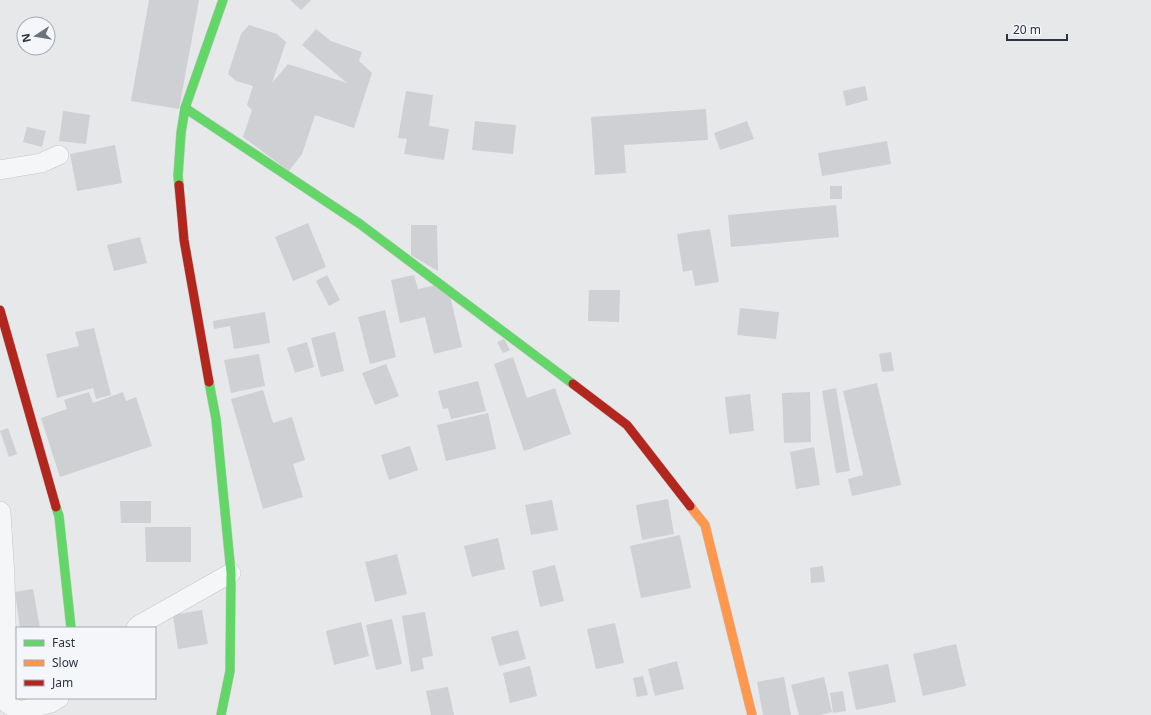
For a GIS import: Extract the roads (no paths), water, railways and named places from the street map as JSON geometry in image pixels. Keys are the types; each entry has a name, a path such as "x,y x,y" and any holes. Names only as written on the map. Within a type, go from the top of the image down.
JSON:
{"street":[{"path":"221,715 230,671 231,572 216,419 184,240 178,176 181,133 185,108 223,0"},
{"path":"185,108 360,224 627,425 705,525 752,715"},
{"path":"0,170 41,163 59,155"},
{"path":"0,310 59,516 71,627"},
{"path":"0,511 5,578 8,704 19,711 51,703 57,699"},
{"path":"137,627 231,572"}]}
